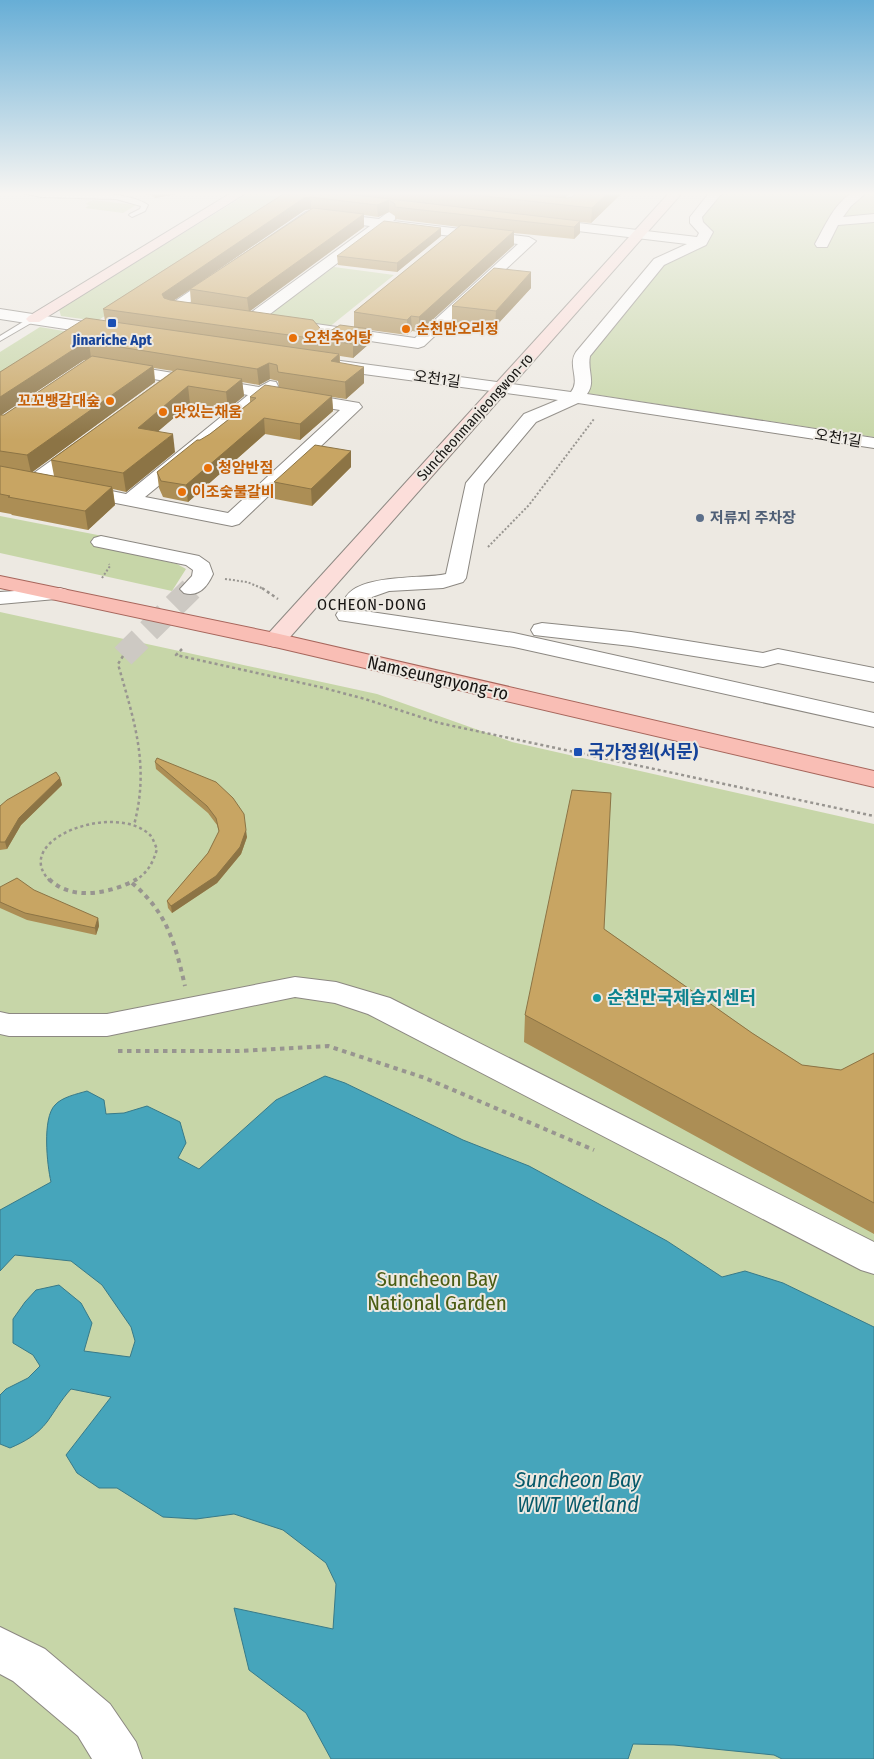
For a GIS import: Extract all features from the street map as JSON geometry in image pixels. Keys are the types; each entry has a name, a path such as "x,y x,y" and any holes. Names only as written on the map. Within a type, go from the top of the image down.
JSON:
{"main road":[{"path":"34,319 106,275"},
{"name":"Suncheonmanjeongwon-ro","path":"275,640 603,275"},
{"name":"Namseungnyong-ro","path":"0,582 275,640 874,779"}],"street":[{"path":"222,275 172,308 418,343 491,275"},
{"path":"253,319 312,275"},
{"path":"648,275 582,355 580,365 584,381 583,388 575,398 530,418 479,476 472,493 456,578 442,581 396,583 369,589 353,602 350,615 514,640 874,720"},
{"path":"0,314 125,333"},
{"path":"336,331 351,319"},
{"name":"오천1길","path":"336,331 314,354 500,388 874,443"},
{"path":"96,436 25,480 232,520 353,407 101,366"},
{"path":"130,500 284,374"},
{"path":"159,390 175,378"},
{"path":"101,542 192,560 201,564 204,576 191,589"},
{"path":"0,598 60,594"},
{"path":"383,620 409,618 631,639 763,660 778,656 874,675"},
{"path":"0,1023 9,1025 107,1025 295,987 336,993 379,1006 874,1260"},
{"path":"0,1650 29,1665 94,1720 119,1759"}],"lane":[{"path":"0,339 34,319"}],"path":[{"path":"456,576 529,505 596,418"},
{"path":"244,580 268,589 278,598"},
{"path":"182,649 176,655 320,686 365,698 439,723 874,816"},
{"path":"123,656 118,664 142,753 142,781 134,825"},
{"path":"110,822 134,825 147,832 155,841 157,852 150,869 132,883 115,890 96,893 78,893 62,889 50,882 42,872 41,861 44,850 67,831 83,824 110,822"},
{"path":"132,883 152,902 163,918 175,947 190,1008"},
{"path":"107,1025 108,1050 238,1051 328,1046 426,1078 598,1152"}],"green space":[{"path":"115,275 169,275 97,321 61,316 59,309"},
{"path":"323,275 394,275 328,328 268,315"},
{"path":"652,275 874,275 874,437 585,393 585,356"},
{"path":"40,327 81,334 0,386 0,352"},
{"path":"0,516 108,537 97,546 177,564 186,569 172,591 0,553"},
{"name":"Suncheon Bay National Garden","path":"0,612 377,694 512,742 874,824 874,1759 0,1759"}],"water":[{"name":"Suncheon Bay WWT Wetland","path":"325,1076 345,1083 463,1140 529,1166 667,1241 722,1277 745,1271 783,1283 874,1327 874,1759 782,1759 774,1755 674,1745 633,1744 628,1759 331,1759 306,1713 249,1670 234,1608 333,1629 336,1584 326,1563 283,1530 234,1514 196,1519 163,1517 117,1488 99,1488 77,1473 66,1455 111,1397 71,1389 43,1427 35,1434 10,1448 0,1444 0,1395 6,1389 28,1378 40,1366 33,1355 13,1343 13,1319 36,1290 59,1285 81,1303 92,1323 84,1351 130,1357 135,1341 131,1327 102,1285 71,1261 15,1255 0,1271 0,1210 51,1182 47,1154 47,1131 48,1120 55,1105 66,1098 87,1091 104,1100 106,1114 124,1113 147,1106 180,1122 186,1143 178,1158 199,1169 276,1100"}],"building":[{"path":"156,275 190,275 162,294 164,298 313,320 325,334 340,325 370,329 353,344 103,309"},
{"path":"211,275 279,275 247,298 190,289"},
{"path":"399,275 465,275 419,317 411,316 407,320 354,312"},
{"path":"486,275 528,275 496,311 452,306"},
{"path":"86,318 339,354 331,361 364,367 345,382 278,372 277,365 269,363 257,369 89,342 82,344 0,397 0,372"},
{"path":"92,356 153,366 27,455 0,451 0,415 4,415"},
{"path":"177,369 242,379 226,392 188,386 138,428 173,434 123,473 51,460"},
{"path":"265,385 332,396 300,424 264,418 186,485 161,481 157,472 197,440 210,434 256,398 250,397"},
{"path":"315,445 351,451 311,489 274,482"},
{"path":"0,466 112,487 85,511 8,497 10,496 0,494"},
{"path":"157,758 216,782 233,798 244,814 246,830 240,847 216,876 171,906 167,901 208,853 219,831 216,818 207,806 155,762"},
{"path":"56,772 60,778 19,818 5,842 0,842 0,806"},
{"name":"순천만국제습지센터","path":"572,790 611,793 604,929 752,1033 802,1065 841,1070 874,1053 874,1203 525,1015"},
{"path":"17,878 34,890 98,918 95,928 25,913 0,902 0,887"}],"tunnel":[{"path":"123,656 191,589"}],"place":[{"name":"Jinariche Apt","path":"112,323"},
{"name":"순천만오리정","path":"406,329"},
{"name":"오천추어탕","path":"293,338"},
{"name":"꼬꼬뱅갈대숲","path":"110,401"},
{"name":"맛있는채움","path":"163,412"},
{"name":"청암반점","path":"208,468"},
{"name":"이조숯불갈비","path":"182,492"},
{"name":"저류지 주차장","path":"700,518"},
{"name":"국가정원(서문)","path":"578,752"},
{"name":"순천만국제습지센터","path":"597,998"}],"district":[{"name":"OCHEON-DONG","path":"372,604"}]}
